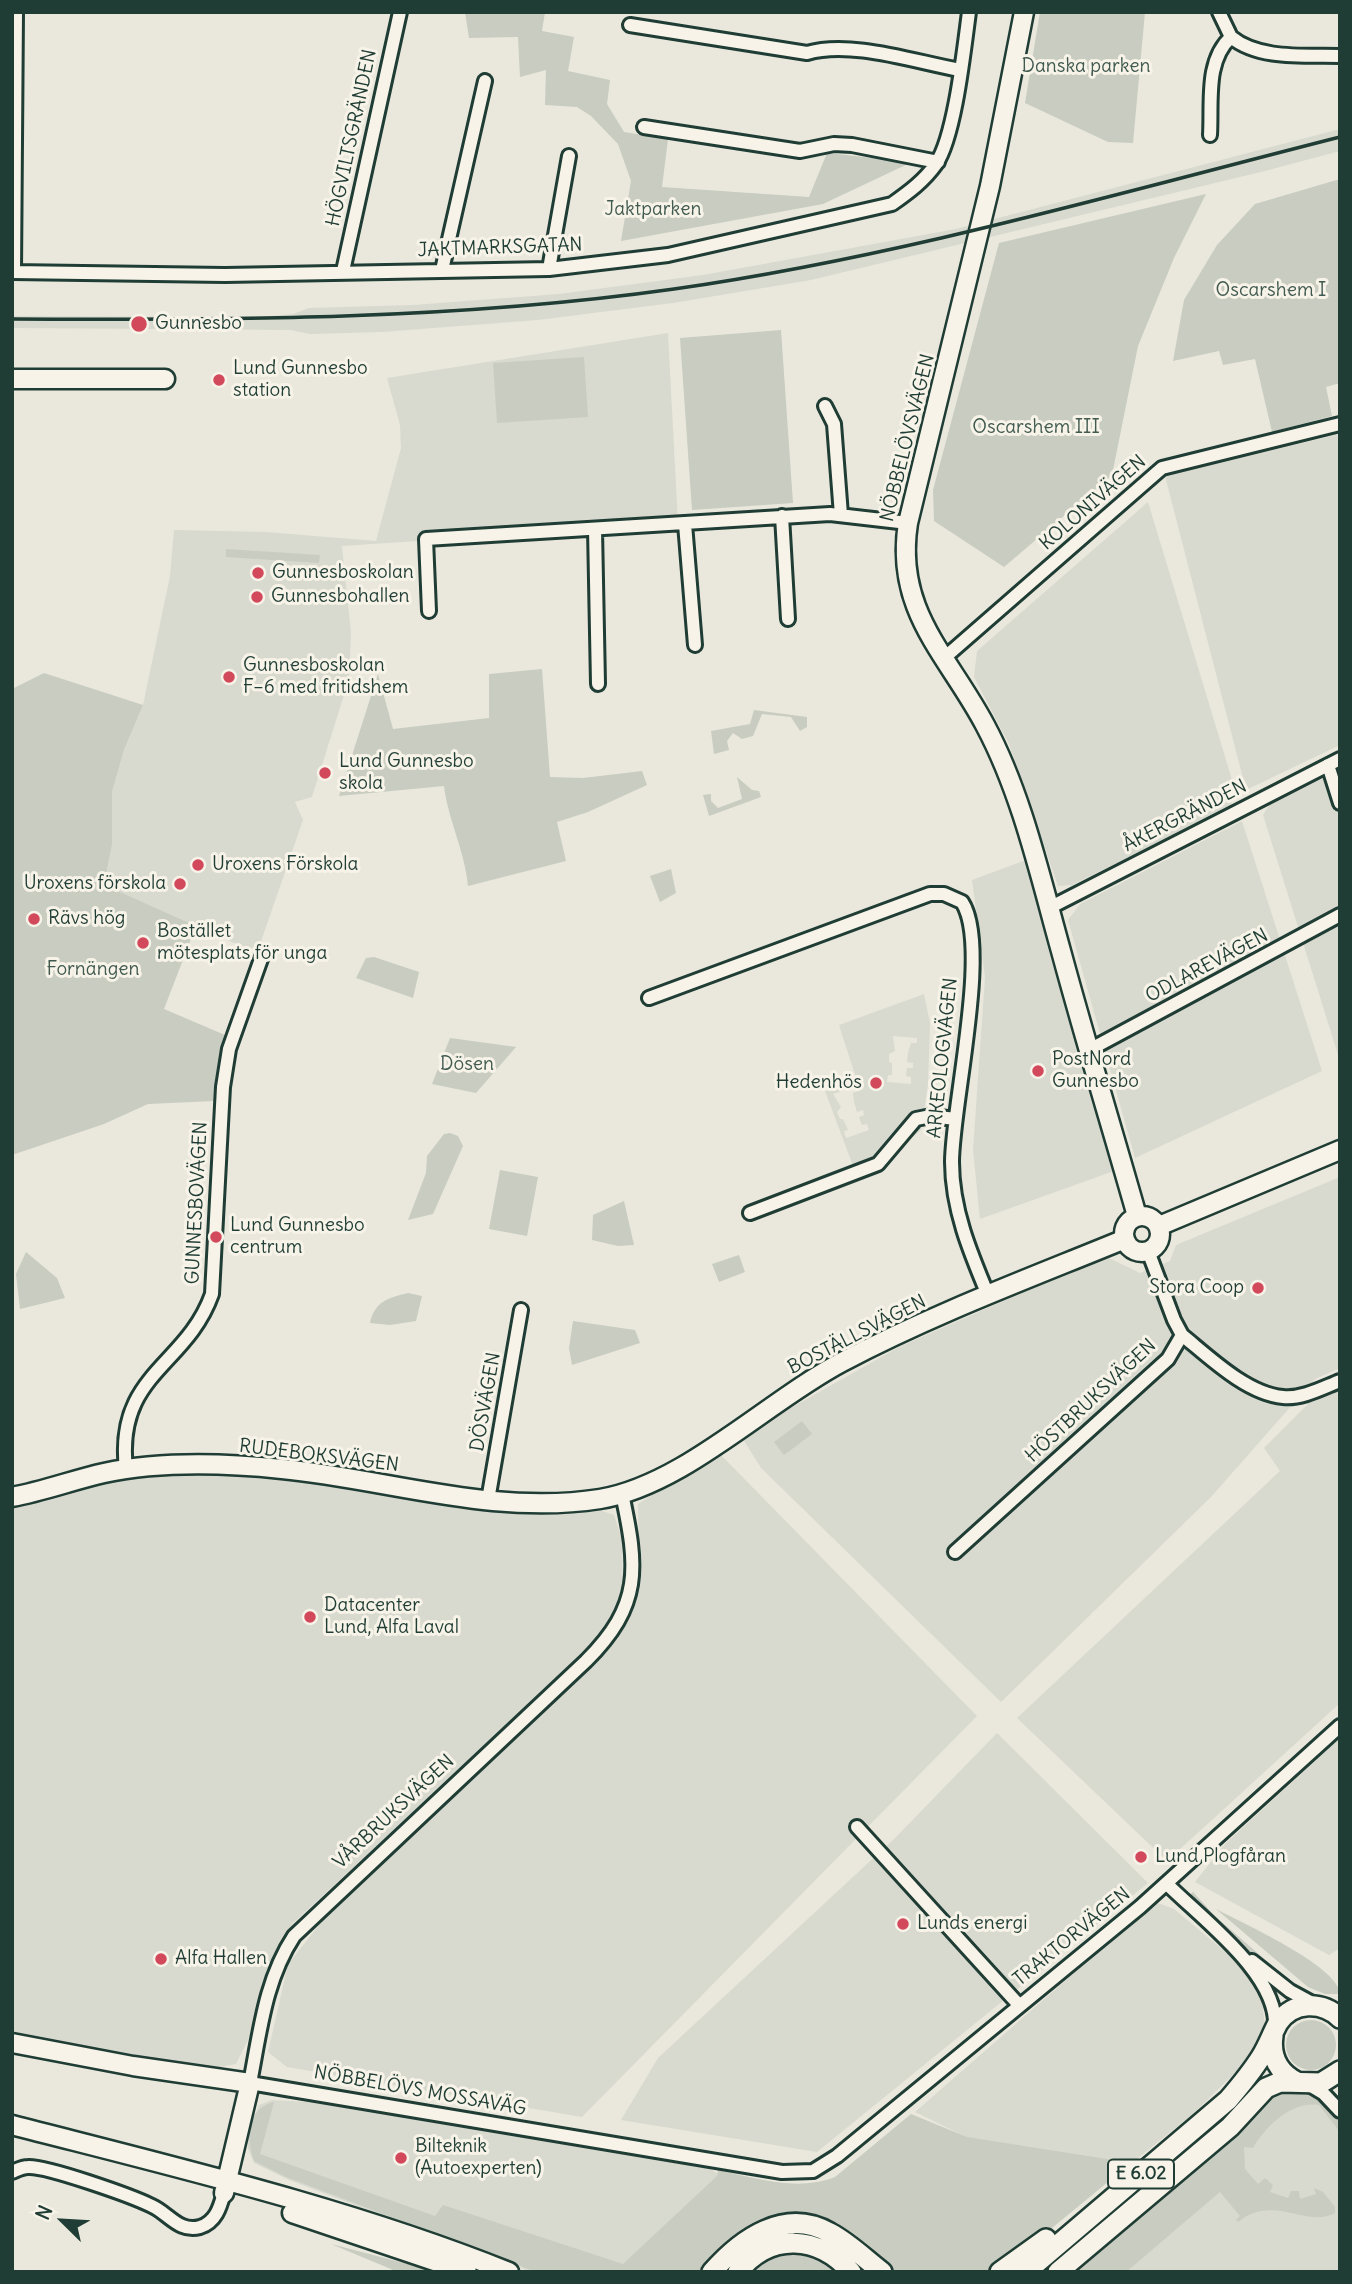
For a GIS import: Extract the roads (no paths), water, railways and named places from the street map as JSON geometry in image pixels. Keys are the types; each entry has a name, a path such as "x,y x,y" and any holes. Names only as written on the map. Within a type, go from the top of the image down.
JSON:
{"main road":[{"path":"1334,2012 1306,2006 1293,2010 1274,2033 1276,2062 1286,2075 1303,2083 1326,2081 1340,2071"},
{"name":"E 6.02","path":"1026,2272 1242,2085 1274,2033"},
{"name":"E 6.02","path":"1058,2272 1230,2127 1266,2088 1280,2082 1303,2083"},
{"path":"1000,2272 1137,2166 1179,2142"},
{"path":"712,2272 729,2252 754,2235 786,2224 827,2231 882,2272"},
{"path":"738,2272 758,2252 791,2241 807,2243 829,2252 851,2272"}],"street":[{"path":"13,272 16,12"},
{"name":"HÖGVILTSGRÄNDEN","path":"343,271 400,12"},
{"name":"JAKTMARKSGATAN","path":"13,272 295,273 549,269 668,255 892,204 921,183 938,162 952,116 969,12"},
{"name":"NÖBBELÖVSVÄGEN","path":"1024,12 992,174 908,523 906,564 911,597 922,626 984,723 998,753 1049,908 1137,1216"},
{"path":"1219,12 1231,37 1246,47 1262,51 1340,56"},
{"path":"630,25 807,52 827,47 848,49 960,71"},
{"path":"1210,135 1213,62 1231,37"},
{"path":"442,270 485,81"},
{"path":"643,127 800,151 852,145 938,162"},
{"path":"549,269 569,156"},
{"path":"12,379 164,380"},
{"path":"825,406 834,424 841,515"},
{"name":"KOLONIVÄGEN","path":"943,659 1162,468 1340,424"},
{"path":"429,611 426,539 782,516 841,515 908,523"},
{"path":"782,516 788,619"},
{"path":"685,523 695,645"},
{"path":"595,529 598,684"},
{"path":"1334,762 1340,803"},
{"name":"ÅKERGRÄNDEN","path":"1049,908 1334,762"},
{"name":"ARKEOLOGVÄGEN","path":"649,998 930,894 954,897 962,902 969,919 971,967 966,1042 952,1163 959,1215 969,1250 988,1295"},
{"name":"ODLAREVÄGEN","path":"1091,1049 1340,915"},
{"name":"GUNNESBOVÄGEN","path":"126,1469 125,1433 134,1402 152,1374 201,1318 212,1294 228,1057 233,1030 261,959"},
{"path":"750,1213 878,1164 916,1119 931,1116 955,1119"},
{"path":"1159,1226 1340,1150"},
{"path":"1137,1216 1149,1217 1159,1226 1159,1241 1149,1251 1132,1249 1125,1240 1126,1226 1137,1216"},
{"name":"BOSTÄLLSVÄGEN","path":"622,1494 699,1455 796,1389 840,1363 988,1295 1125,1240"},
{"name":"HÖSTBRUKSVÄGEN","path":"955,1552 1160,1367 1182,1335 1149,1251"},
{"name":"DÖSVÄGEN","path":"488,1500 521,1310"},
{"path":"1182,1335 1240,1379 1268,1394 1294,1396 1340,1381"},
{"name":"RUDEBOKSVÄGEN","path":"12,1496 126,1469 167,1465 283,1469 488,1500 575,1502 622,1494"},
{"name":"VÅRBRUKSVÄGEN","path":"225,2188 278,1959 294,1936 576,1671 619,1623 628,1601 632,1571 630,1531 622,1494"},
{"name":"TRAKTORVÄGEN","path":"820,2168 1167,1884 1340,1726"},
{"path":"857,1827 1019,2006"},
{"path":"1167,1884 1248,1965 1268,1993 1275,2012 1274,2033"},
{"path":"1226,1941 1290,1991 1334,2012"},
{"name":"NÖBBELÖVS MOSSAVÄG","path":"12,2043 133,2066 782,2172 804,2173 820,2168"},
{"path":"1303,2083 1323,2093 1340,2111"},
{"path":"12,2124 225,2188 467,2272"},
{"path":"12,2136 418,2238 509,2272"},
{"path":"12,2172 28,2167 46,2170 111,2190 155,2207 184,2227 199,2227 209,2222 218,2213 225,2188"}],"railway":[{"path":"12,319 344,316 509,307 674,289 758,276 925,242 1340,137"}],"place":[{"name":"Gunnesbo","path":"139,324"},
{"name":"Lund Gunnesbo station","path":"219,380"},
{"name":"Gunnesboskolan","path":"258,573"},
{"name":"Gunnesbohallen","path":"257,597"},
{"name":"Gunnesboskolan F–6 med fritidshem","path":"229,677"},
{"name":"Lund Gunnesbo skola","path":"325,773"},
{"name":"Uroxens Förskola","path":"198,865"},
{"name":"Uroxens förskola","path":"180,884"},
{"name":"Rävs hög","path":"34,919"},
{"name":"Bostället mötesplats för unga","path":"143,943"},
{"name":"PostNord Gunnesbo","path":"1038,1071"},
{"name":"Hedenhös","path":"876,1083"},
{"name":"Lund Gunnesbo centrum","path":"216,1237"},
{"name":"Stora Coop","path":"1258,1288"},
{"name":"Datacenter Lund, Alfa Laval","path":"310,1617"},
{"name":"Lund Plogfåran","path":"1141,1857"},
{"name":"Lunds energi","path":"903,1924"},
{"name":"Alfa Hallen","path":"161,1959"},
{"name":"Bilteknik (Autoexperten)","path":"401,2158"}],"park label":[{"name":"Danska parken","path":"1086,67"},
{"name":"Jaktparken","path":"653,210"},
{"name":"Oscarshem I","path":"1271,291"},
{"name":"Oscarshem III","path":"1036,428"},
{"name":"Fornängen","path":"93,970"},
{"name":"Dösen","path":"467,1065"}]}
